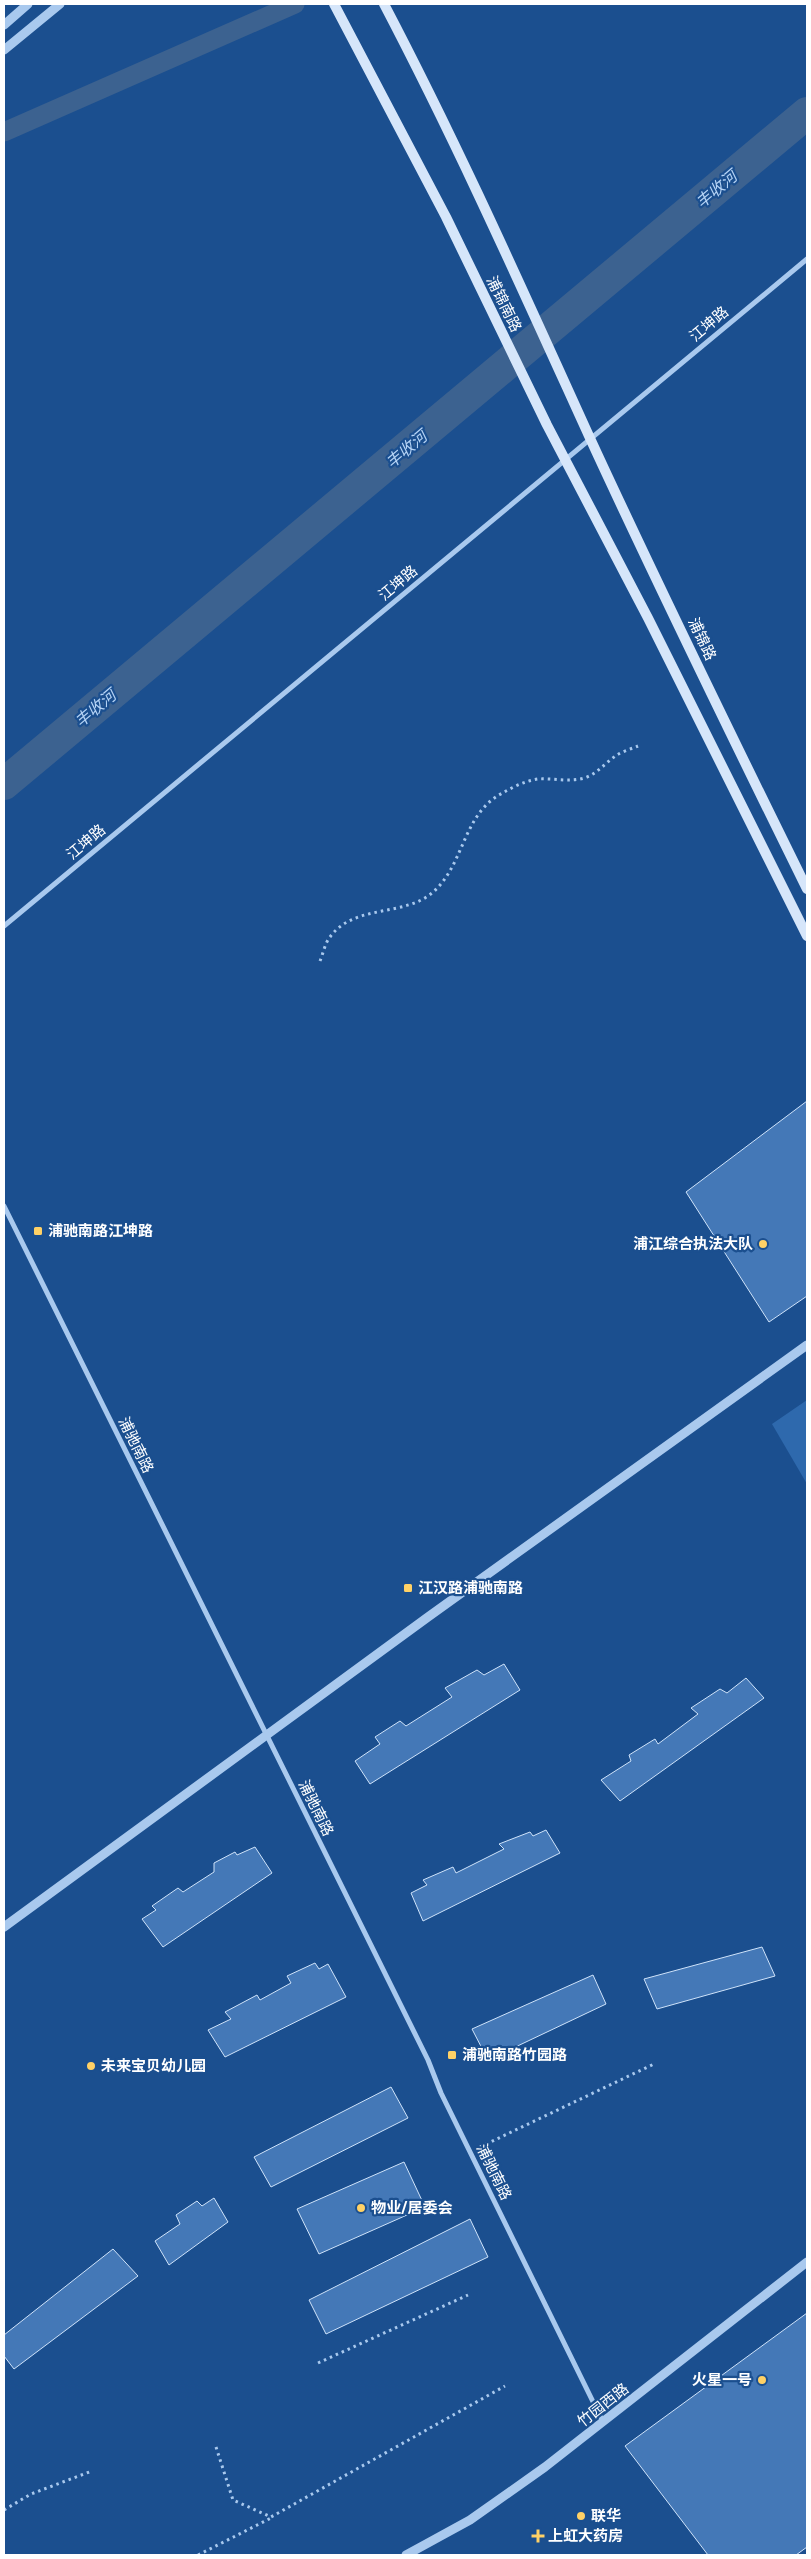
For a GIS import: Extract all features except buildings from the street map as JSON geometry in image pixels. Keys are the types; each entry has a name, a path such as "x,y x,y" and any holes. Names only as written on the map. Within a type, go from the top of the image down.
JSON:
{"main road":[{"name":"浦锦南路","path":"334,4 446,218 547,425 566,458 648,618 807,936"},
{"name":"浦锦南路","path":"384,4 482,201 573,400"},
{"name":"浦锦路","path":"573,400 755,786 807,889"}],"street":[{"path":"4,24 28,4"},
{"path":"4,50 60,4"},
{"name":"江坤路","path":"4,926 807,259"},
{"name":"浦驰南路","path":"4,1206 428,2060 441,2093 603,2422"},
{"path":"4,1927 807,1345"},
{"name":"竹园西路","path":"406,2555 470,2520 603,2422 807,2262"}],"path":[{"path":"320,961 330,936 345,924 370,913 418,903 433,892 459,857 465,836 477,815 497,796 515,786 537,780 586,778 604,768 616,755 638,746"},
{"path":"471,2152 656,2063"},
{"path":"318,2363 468,2295"},
{"path":"198,2555 271,2517 505,2386"},
{"path":"216,2447 233,2500 271,2517"},
{"path":"4,2510 31,2494 92,2471"}],"shaded area":[{"path":"807,1400 807,1484 772,1424"}],"waterway":[{"path":"4,132 295,4"},
{"name":"丰收河","path":"4,784 807,113"}],"place":[{"name":"浦驰南路江坤路","path":"38,1231"},
{"name":"浦江综合执法大队","path":"763,1244"},
{"name":"江汉路浦驰南路","path":"408,1588"},
{"name":"浦驰南路竹园路","path":"452,2055"},
{"name":"未来宝贝幼儿园","path":"91,2066"},
{"name":"物业/居委会","path":"361,2208"},
{"name":"火星一号","path":"762,2380"},
{"name":"联华","path":"581,2516"},
{"name":"上虹大药房","path":"538,2536"}]}
